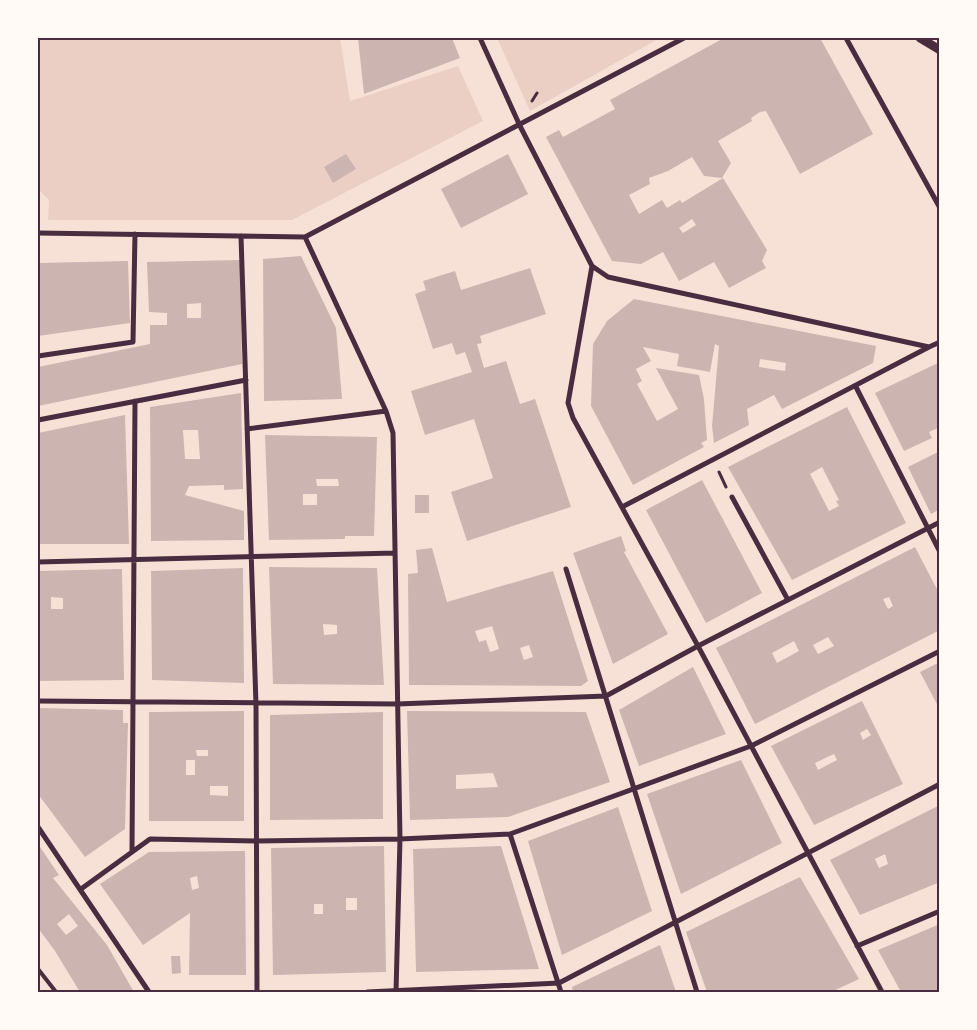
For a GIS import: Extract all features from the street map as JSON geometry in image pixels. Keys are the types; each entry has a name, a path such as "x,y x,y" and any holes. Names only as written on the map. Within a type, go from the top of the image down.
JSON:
{"street":[{"path":"480,38 520,126 592,266 608,277 929,347"},
{"path":"38,233 305,236 520,126 684,38"},
{"path":"846,38 940,208"},
{"path":"920,38 940,50"},
{"path":"38,356 133,342 135,234"},
{"path":"241,236 256,704 257,992"},
{"path":"305,236 386,411 393,433 396,704 400,839 396,992"},
{"path":"592,266 568,403 573,418 698,646 882,992"},
{"path":"622,507 940,342"},
{"path":"38,420 246,380"},
{"path":"856,387 940,552"},
{"path":"132,851 135,402"},
{"path":"247,428 386,411"},
{"path":"732,497 788,600"},
{"path":"38,701 134,704 396,704 606,696 698,646 940,522"},
{"path":"38,562 395,553"},
{"path":"566,569 636,789 674,921 697,992"},
{"path":"81,889 150,839 256,841 400,839 510,834 751,746 940,651"},
{"path":"367,992 559,983 674,921 940,784"},
{"path":"38,827 150,992"},
{"path":"510,834 561,992"},
{"path":"857,946 940,911"}],"lane":[{"path":"38,969 56,992"}],"path":[{"path":"712,461 732,497"}],"shaded area":[{"path":"38,38 340,38 350,101 458,66 483,121 292,220 48,220 49,200 38,189"},
{"path":"497,38 660,38 530,111"}],"building":[{"path":"358,38 452,38 460,58 364,94"},
{"path":"724,38 820,38 873,134 800,174 766,111 760,112 751,118 752,121 718,141 731,163 722,178 704,176 692,157 668,171 649,178 650,184 629,195 639,214 662,200 667,208 680,200 682,203 723,178 767,250 762,261 766,268 729,288 714,262 679,281 663,252 641,264 612,261 546,137 559,130 563,137 615,109 610,100","holes":["692,219 696,225 683,233 679,228"]},
{"path":"346,154 356,169 333,183 324,167"},
{"path":"508,154 528,194 461,228 441,189"},
{"path":"301,256 336,328 342,399 264,401 263,259"},
{"path":"240,260 242,364 38,406 38,367 150,344 150,325 167,325 167,313 149,312 147,262","holes":["201,303 201,318 187,318 187,304"]},
{"path":"128,261 130,323 38,336 38,263"},
{"path":"530,268 546,314 480,336 482,343 477,344 484,368 506,361 520,404 535,399 571,507 467,541 451,492 493,478 474,419 425,435 411,391 472,372 465,352 456,355 452,343 433,349 415,294 426,290 423,281 455,271 461,290"},
{"path":"634,299 876,346 873,363 782,409 774,395 747,409 749,425 714,443 712,426 719,346 715,344 710,372 677,366 679,354 643,347 651,361 636,369 642,381 637,384 657,421 678,409 656,368 699,375 704,399 707,440 701,443 704,447 633,485 591,406 593,344 607,321","holes":["760,359 786,363 785,371 759,367"]},
{"path":"940,362 940,427 929,432 932,438 904,451 875,393"},
{"path":"241,393 243,489 224,490 224,485 189,486 185,495 244,511 244,540 151,541 150,407","holes":["183,430 198,430 200,459 185,459"]},
{"path":"847,407 906,523 792,580 728,467","holes":["822,467 839,500 836,501 839,506 829,511 810,474"]},
{"path":"125,415 129,544 38,544 38,433"},
{"path":"265,435 377,437 374,536 345,536 345,539 269,540","holes":["316,479 338,479 339,486 317,486","303,494 317,494 317,505 303,505"]},
{"path":"940,451 940,509 931,514 908,467"},
{"path":"702,480 762,593 706,623 646,510"},
{"path":"415,495 429,495 429,513 415,513"},
{"path":"621,536 626,551 624,552 668,634 613,664 573,553"},
{"path":"915,547 940,595 940,630 755,724 716,648","holes":["889,597 893,606 888,609 883,599","828,637 834,646 818,654 813,645","794,641 799,651 777,663 772,653"]},
{"path":"432,548 447,602 553,571 588,681 581,686 409,685 408,574 418,573 416,550","holes":["492,626 499,649 490,652 486,640 479,642 475,631","529,645 533,657 524,660 520,648"]},
{"path":"269,567 377,568 384,685 273,684","holes":["323,624 337,625 337,634 324,635"]},
{"path":"243,568 244,683 152,680 151,571"},
{"path":"122,569 124,680 38,681 38,571","holes":["51,597 63,598 63,609 51,609"]},
{"path":"940,662 940,705 938,706 920,672"},
{"path":"693,667 726,734 639,766 619,710"},
{"path":"862,701 903,784 814,825 771,746","holes":["867,729 871,735 863,740 860,733","834,754 837,760 818,770 815,763"]},
{"path":"38,708 123,710 123,723 128,723 125,829 85,857 38,794"},
{"path":"244,711 244,821 149,821 149,712","holes":["196,750 208,750 208,756 197,756","186,760 195,760 195,775 186,775","210,786 228,786 228,796 210,795"]},
{"path":"407,711 586,712 610,782 508,817 410,820","holes":["493,773 498,787 456,789 456,775"]},
{"path":"383,712 383,819 270,820 270,715"},
{"path":"741,760 782,843 681,894 647,794"},
{"path":"940,805 940,882 860,915 830,860","holes":["885,854 888,864 879,868 875,859"]},
{"path":"618,807 652,911 562,955 528,841"},
{"path":"38,844 59,875 53,878 107,945 134,992 80,992 55,951 38,928","holes":["69,914 78,926 66,935 57,924"]},
{"path":"384,846 386,972 273,975 271,848","holes":["346,898 357,898 357,910 346,910","314,904 323,904 323,914 314,914"]},
{"path":"501,846 539,969 416,972 413,849"},
{"path":"245,851 246,975 189,975 190,913 143,945 100,884 149,852","holes":["197,876 199,888 192,890 190,878"]},
{"path":"800,877 859,979 831,992 707,992 686,932"},
{"path":"940,924 940,991 901,992 878,950"},
{"path":"660,945 676,992 573,992 572,987"},
{"path":"171,956 180,956 181,973 172,974"}]}
